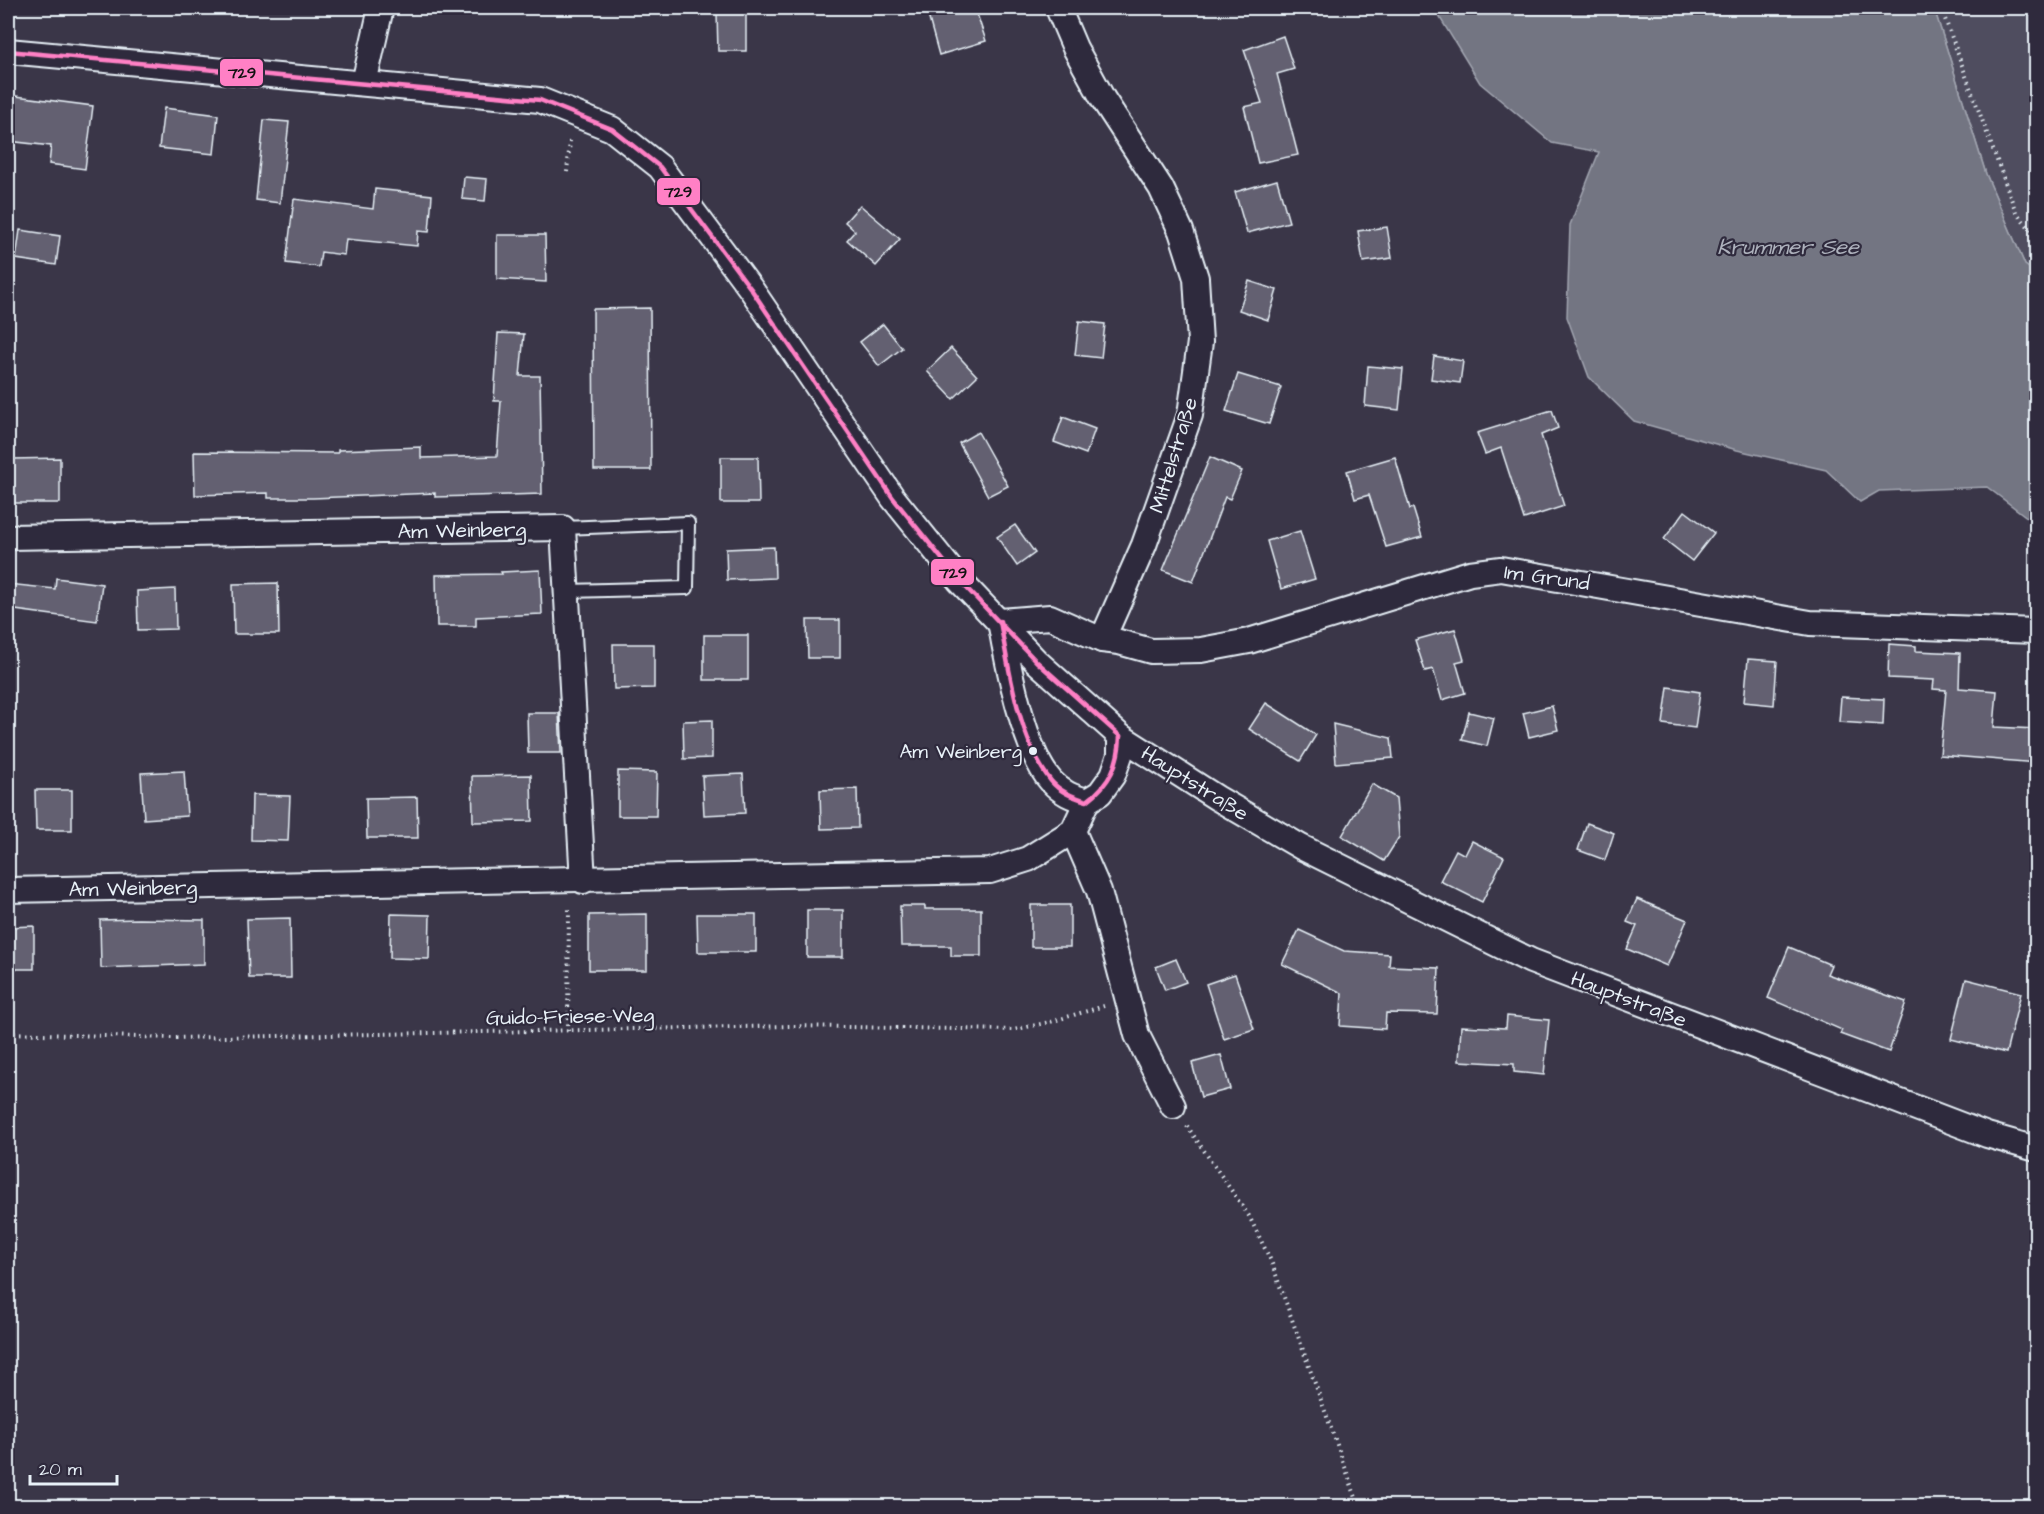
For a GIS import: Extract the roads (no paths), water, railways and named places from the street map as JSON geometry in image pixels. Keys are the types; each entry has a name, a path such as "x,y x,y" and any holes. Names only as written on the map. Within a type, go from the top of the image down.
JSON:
{"street":[{"path":"364,83 381,8"},
{"name":"Mittelstraße","path":"1058,8 1075,48 1103,99 1161,188 1181,231 1196,278 1200,342 1190,415 1144,545 1102,640"},
{"name":"Hauptstraße","path":"8,51 540,100 612,129 660,167 751,289 893,498 959,580 1036,661 1120,736 1217,798 1301,847 1531,961 1987,1135 2037,1149"},
{"path":"563,528 576,881"},
{"name":"Am Weinberg","path":"8,537 563,528"},
{"name":"Im Grund","path":"1000,621 1050,617 1102,640 1151,651 1201,650 1250,641 1470,573 1501,569 1810,623 2037,631"},
{"path":"1000,621 1009,678 1035,753 1050,780 1068,796 1087,801"},
{"path":"1120,736 1120,755 1113,775 1100,793 1087,801 1073,831 1099,891 1137,1035 1173,1106"},
{"name":"Am Weinberg","path":"8,890 576,881 990,871 1028,859 1073,831"}],"lane":[{"path":"563,528 688,523 687,588 567,591"}],"water":[{"name":"Krummer See","path":"1434,8 1934,8 1986,174 2025,265 2036,273 2036,524 1987,487 1879,491 1860,502 1826,470 1737,450 1634,421 1589,377 1567,317 1570,225 1599,152 1552,143 1480,83"}],"place":[{"name":"Am Weinberg","path":"1033,751"}]}
